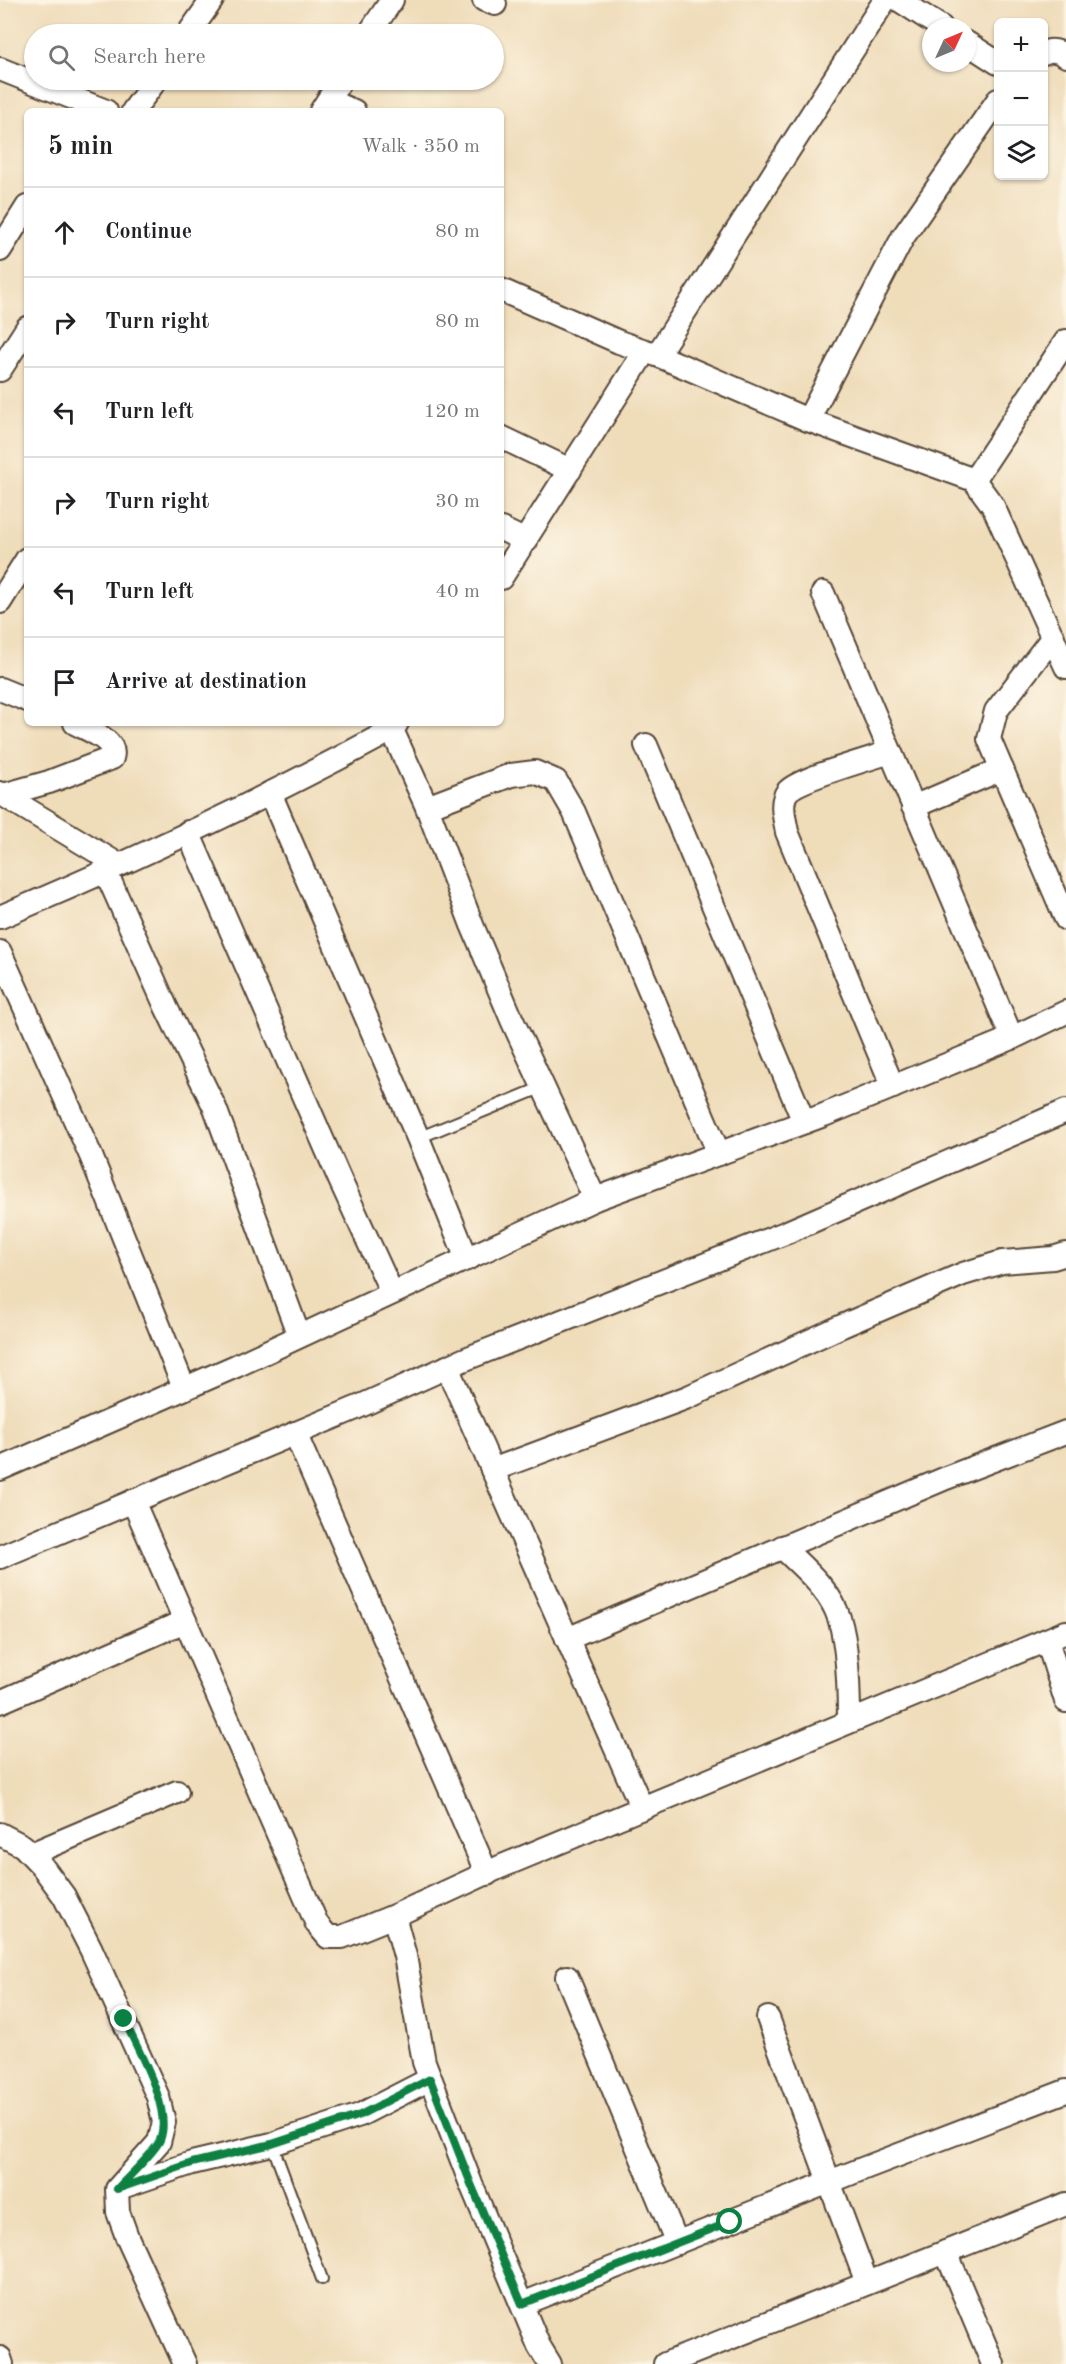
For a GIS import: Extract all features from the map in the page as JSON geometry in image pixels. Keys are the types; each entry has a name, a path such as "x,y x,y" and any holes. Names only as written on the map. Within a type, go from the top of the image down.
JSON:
{"street":[{"path":"195,24 213,0"},
{"path":"376,24 392,0"},
{"path":"504,574 570,470 651,353 885,0"},
{"path":"899,0 927,18"},
{"path":"976,49 994,60"},
{"path":"1048,51 1060,52 1066,56"},
{"path":"0,69 24,80"},
{"path":"45,90 82,107"},
{"path":"135,108 149,90"},
{"path":"325,106 335,90"},
{"path":"808,420 903,237 994,107"},
{"path":"0,250 24,212"},
{"path":"504,291 619,342 651,353 808,420 974,480 993,506 1066,668"},
{"path":"0,370 24,333"},
{"path":"974,480 1066,341"},
{"path":"504,438 570,470"},
{"path":"504,531 526,541"},
{"path":"0,602 24,564"},
{"path":"823,593 1012,1038"},
{"path":"1053,637 996,711 989,739 1066,919"},
{"path":"0,688 24,699"},
{"path":"2,794 49,782 112,758 114,753 111,746 80,726"},
{"path":"0,917 113,869 270,793 395,727 472,925 595,1199"},
{"path":"646,745 804,1122"},
{"path":"890,752 802,782 788,791 782,806 787,832 893,1087"},
{"path":"913,807 1002,769"},
{"path":"428,807 511,775 535,771 556,781 574,812 719,1154"},
{"path":"270,793 418,1138 467,1259"},
{"path":"2,794 113,869 166,1007 215,1108 299,1336"},
{"path":"188,832 392,1293"},
{"path":"0,952 91,1156 184,1389"},
{"path":"1,1465 184,1389 595,1199 893,1087 1012,1038 1066,1012"},
{"path":"0,1557 447,1367 785,1233 1066,1111"},
{"path":"492,1470 687,1397 963,1274 1002,1262 1053,1258 1066,1254"},
{"path":"447,1367 642,1808"},
{"path":"567,1640 946,1478 1066,1432"},
{"path":"295,1433 486,1874"},
{"path":"133,1501 317,1924 328,1937 342,1937 394,1916 642,1808 1057,1636 1066,1701"},
{"path":"783,1546 817,1581 836,1611 848,1683 849,1721"},
{"path":"0,1702 185,1621"},
{"path":"31,1854 177,1792"},
{"path":"0,1834 23,1846 42,1866 64,1896 91,1949 158,2097 164,2122 159,2142 117,2189 118,2212 127,2237 185,2364"},
{"path":"394,1916 405,1956 424,2062 471,2184 539,2346 550,2364"},
{"path":"567,1977 677,2243"},
{"path":"768,2018 867,2283"},
{"path":"117,2189 192,2163 272,2144 360,2115 430,2079"},
{"path":"522,2304 1066,2091"},
{"path":"665,2364 1066,2204"},
{"path":"946,2252 993,2364"},
{"path":"0,2358 2,2364"}],"lane":[{"path":"418,1138 543,1087"},
{"path":"272,2144 322,2279"}],"route":[{"path":"124,2019 158,2097 164,2122 159,2142 117,2189 192,2163 272,2144 360,2115 430,2079 522,2304 730,2222"}]}
